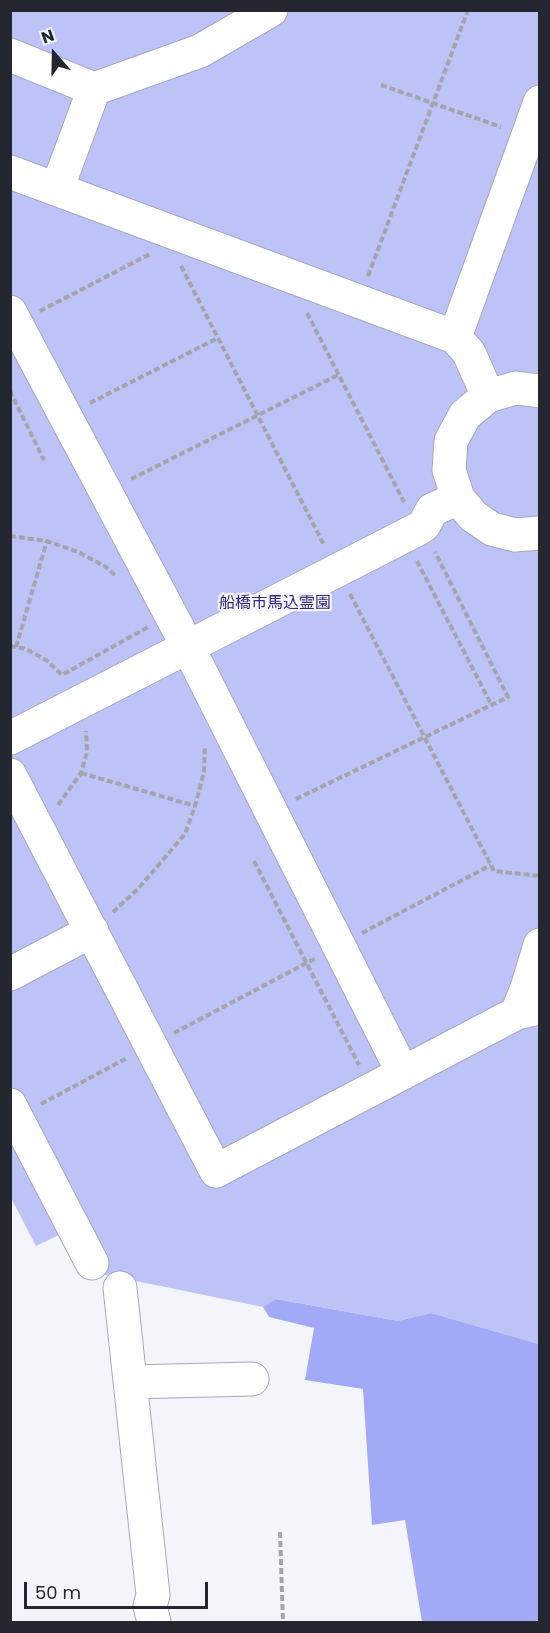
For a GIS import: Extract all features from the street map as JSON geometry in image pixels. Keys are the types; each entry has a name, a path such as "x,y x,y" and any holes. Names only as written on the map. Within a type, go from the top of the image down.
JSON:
{"street":[{"path":"10,55 94,89 200,51 271,10"},
{"path":"57,189 94,89"},
{"path":"455,337 540,102"},
{"path":"10,172 455,337 469,353 488,396"},
{"path":"14,317 106,492 180,651 272,812 403,1073"},
{"path":"540,391 516,388 488,396 465,415 451,441 449,470 458,498 472,516 492,529 515,535 540,533"},
{"path":"10,738 424,525 432,510 458,498"},
{"path":"10,775 216,1171 528,1010 527,988 540,945"},
{"path":"10,974 91,929"},
{"path":"14,1111 92,1263"},
{"path":"120,1288 153,1595 150,1606 154,1623"},
{"path":"130,1382 252,1379"}],"path":[{"path":"358,302 468,10"},
{"path":"381,85 527,137"},
{"path":"14,317 159,249"},
{"path":"288,275 414,530 491,704"},
{"path":"65,415 218,338"},
{"path":"106,492 339,375"},
{"path":"10,391 44,460"},
{"path":"272,812 508,697 414,530"},
{"path":"10,536 47,541 78,552 106,567 120,580"},
{"path":"47,541 13,646 26,649 46,660 62,675 152,625 180,651"},
{"path":"36,826 58,806 81,773 87,752 86,728"},
{"path":"91,929 138,889 185,834 204,772 205,744"},
{"path":"81,773 195,806"},
{"path":"254,861 359,1066"},
{"path":"14,1111 151,1045 491,865"},
{"path":"280,1532 283,1623"}],"green space":[{"name":"船橋市馬込霊園","path":"11,11 539,11 539,1344 431,1313 398,1321 277,1299 263,1307 82,1270 63,1233 36,1246 11,1198"}],"shaded area":[{"path":"276,1299 398,1321 431,1313 539,1344 539,1622 422,1622 405,1520 372,1525 363,1389 305,1380 314,1328 269,1317 263,1307"}]}
